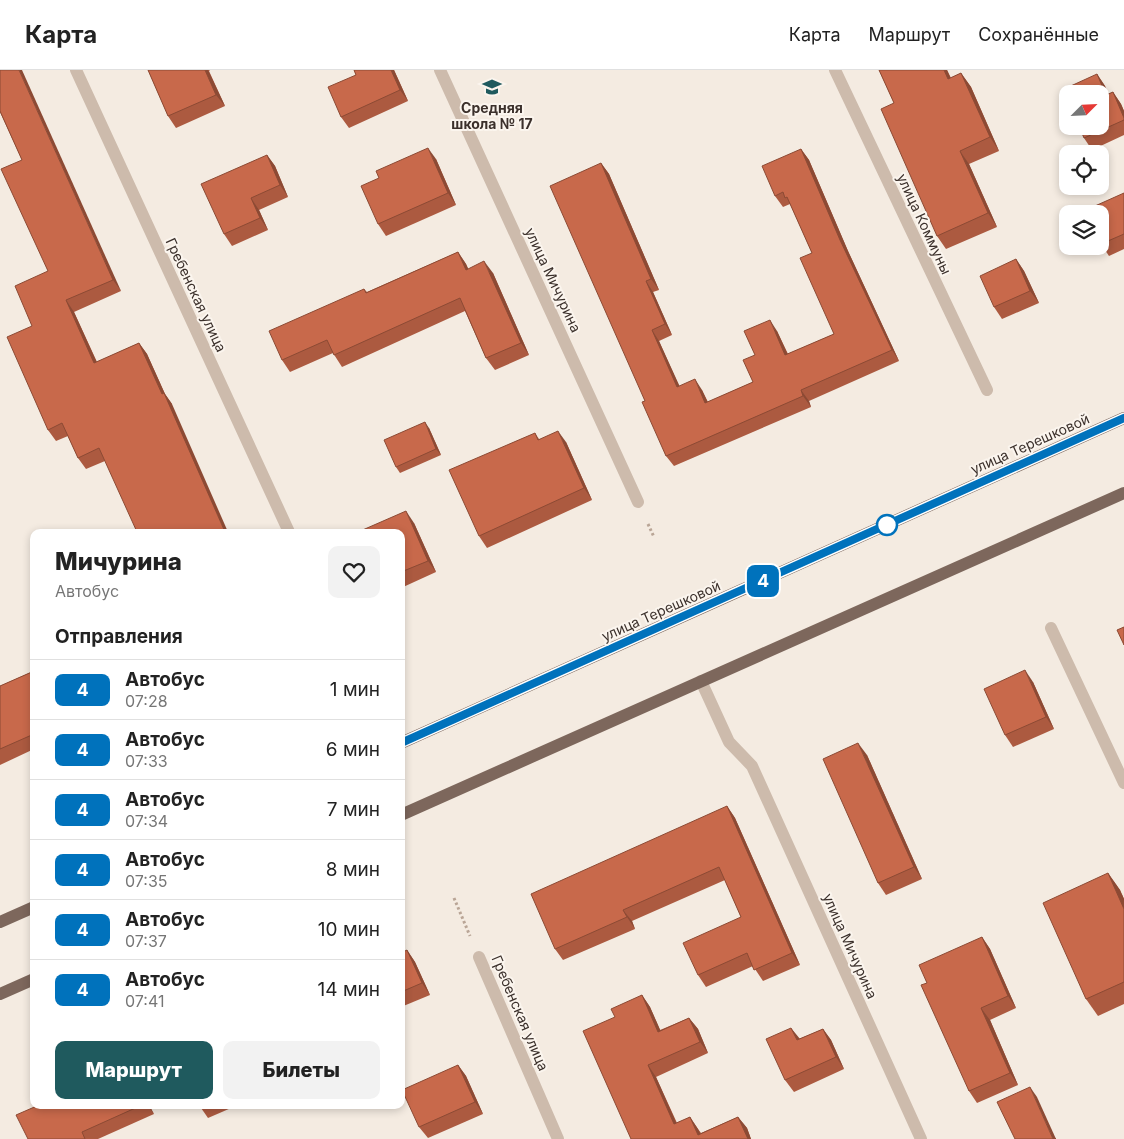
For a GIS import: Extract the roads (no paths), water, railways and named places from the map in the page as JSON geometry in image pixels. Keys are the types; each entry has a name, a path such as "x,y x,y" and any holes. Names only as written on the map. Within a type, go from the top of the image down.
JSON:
{"main road":[{"name":"улица Терешковой","path":"405,741 1124,418"},
{"path":"405,813 1124,493"},
{"path":"0,922 30,909"},
{"path":"0,994 30,981"}],"street":[{"name":"Гребенская улица","path":"76,70 288,529"},
{"name":"улица Мичурина","path":"440,70 638,502"},
{"name":"улица Коммуны","path":"835,70 987,390"},
{"path":"1051,628 1124,783"},
{"name":"улица Мичурина","path":"701,681 729,742 752,766 921,1139"},
{"name":"Гребенская улица","path":"479,957 558,1139"}],"place":[{"name":"Средняя школа № 17","path":"492,87"}]}
